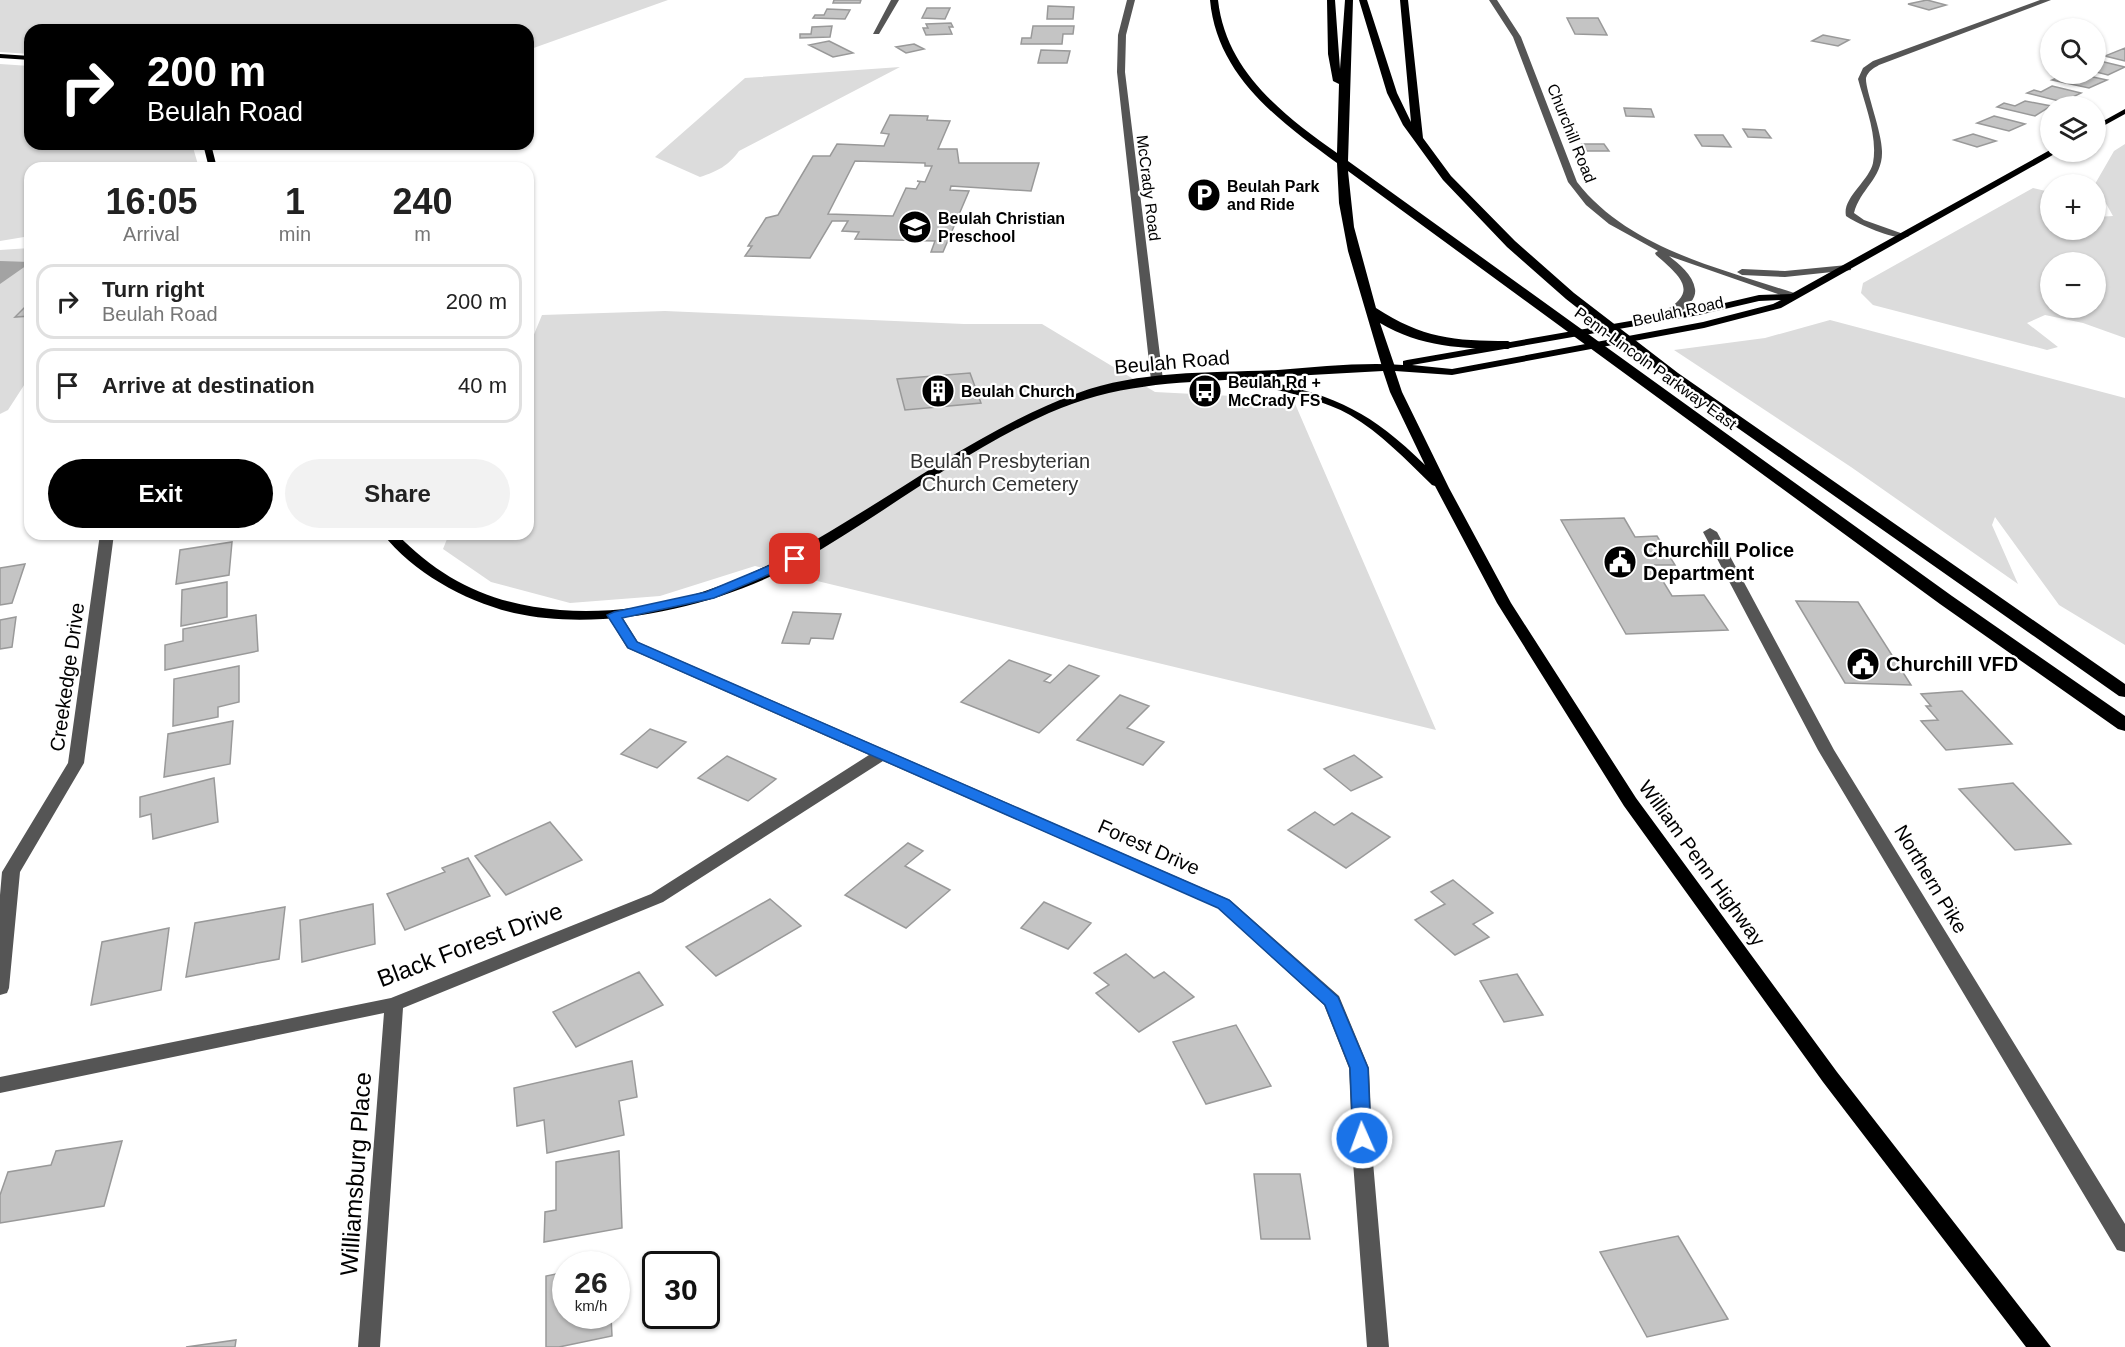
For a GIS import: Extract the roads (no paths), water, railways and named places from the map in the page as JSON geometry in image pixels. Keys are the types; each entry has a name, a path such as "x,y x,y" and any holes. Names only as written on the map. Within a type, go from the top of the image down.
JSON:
{"highway":[{"name":"Penn-Lincoln Parkway East","path":"1214,0 1220,34 1237,68 1274,109 1370,182 1946,600 2125,725"},
{"path":"1331,0 1333,54 1341,104"},
{"path":"1349,0 1341,104 1346,210 1370,310 1388,367"},
{"name":"Penn-Lincoln Parkway East","path":"1363,0 1392,93 1419,142 1447,178 1484,218 1570,296 1673,376 2125,692"},
{"path":"1404,0 1419,142"},
{"path":"1370,310 1403,332 1427,341 1452,345 1508,345"}],"main road":[{"path":"0,56 24,58"},
{"path":"2106,122 2125,111"},
{"name":"Beulah Road","path":"1388,367 1452,372 1678,331 1777,306 2040,160"},
{"name":"Beulah Road","path":"396,540 408,553 463,591 495,604 531,612 614,615 709,595 762,575 824,543 1029,418 1101,389 1157,380 1388,367 1658,319 1759,298 1793,296"},
{"name":"William Penn Highway","path":"1388,367 1396,392 1443,488 1504,603 1541,665 1643,822 1830,1077 2040,1347"},
{"path":"1230,376 1309,395 1354,413 1392,441 1443,488"}],"street":[{"path":"876,32 896,0"},
{"name":"McCrady Road","path":"1131,0 1122,35 1122,84 1157,380"},
{"name":"Churchill Road","path":"1493,0 1517,37 1579,192 1609,221 1643,240 1793,296"},
{"path":"1904,236 1861,222 1848,214 1875,171 1878,159 1878,147 1862,79 1866,70 1876,63 2047,0"},
{"path":"1643,240 1682,271 1690,289 1687,300 1682,305 1658,319"},
{"path":"1719,269 1777,274 1847,268"},
{"name":"Northern Pike","path":"1710,532 1826,750 2125,1243"},
{"name":"Creekedge Drive","path":"0,988 11,872 76,763 106,540"},
{"name":"Forest Drive","path":"614,615 632,645 1224,904 1332,1001 1359,1068 1363,1162 1378,1347"},
{"name":"Black Forest Drive","path":"0,1085 394,1004 657,898 882,754"},
{"name":"Williamsburg Place","path":"369,1347 394,1004"}],"place":[{"name":"Beulah Park and Ride","path":"1204,195"},
{"name":"Beulah Christian Preschool","path":"915,227"},
{"name":"Beulah Church","path":"938,391"},
{"name":"Beulah Rd + McCrady FS","path":"1205,391"},
{"name":"Churchill Police Department","path":"1620,562"},
{"name":"Churchill VFD","path":"1863,664"}],"park label":[{"name":"Beulah Presbyterian Church Cemetery","path":"1000,472"}]}
